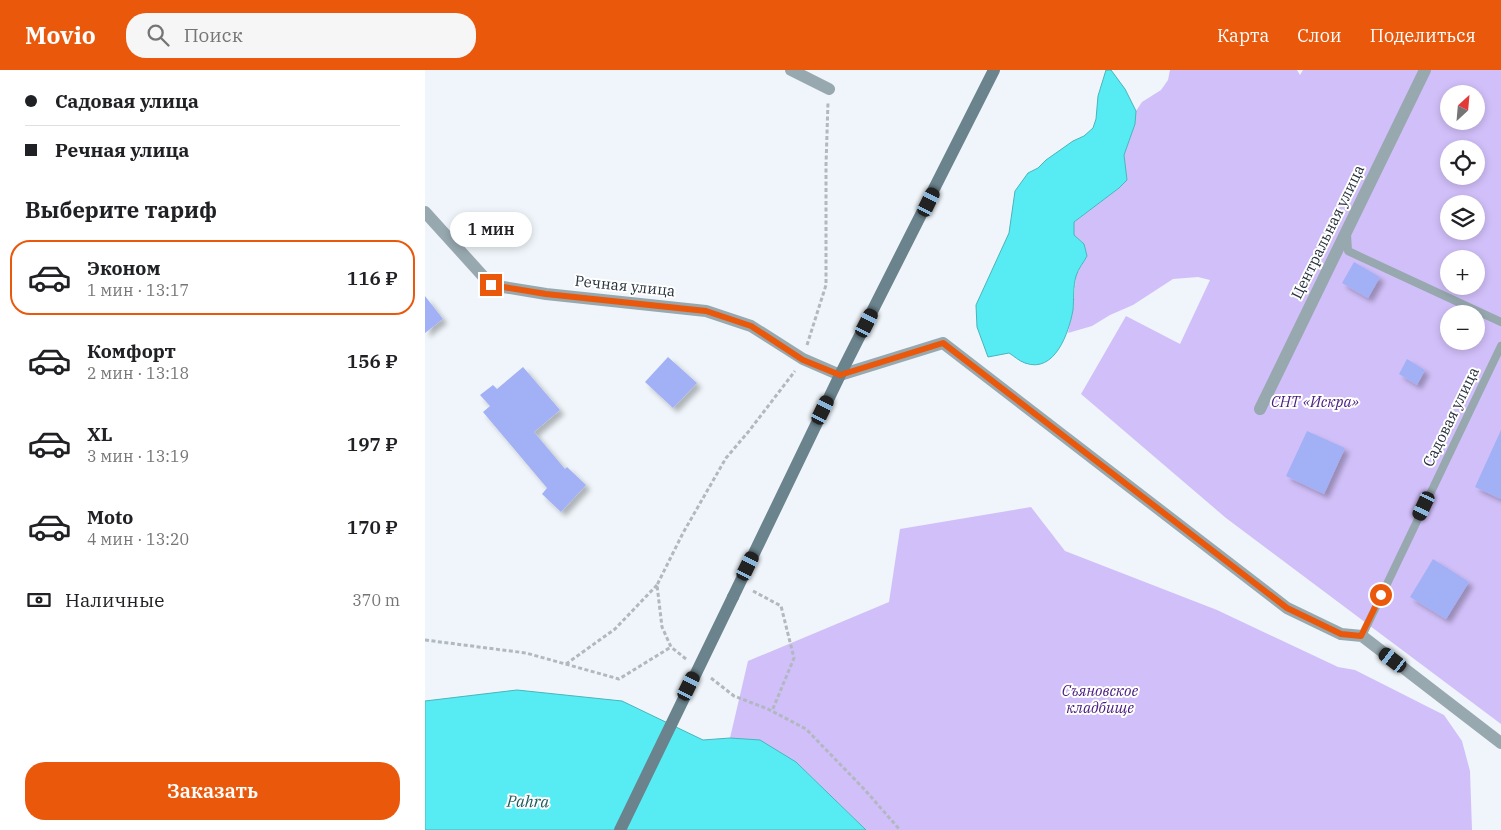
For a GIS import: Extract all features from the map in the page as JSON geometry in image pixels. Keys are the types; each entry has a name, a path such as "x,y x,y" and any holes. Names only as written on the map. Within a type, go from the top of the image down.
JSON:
{"main road":[{"path":"620,830 840,375 994,70"}],"street":[{"path":"791,70 829,89"},
{"name":"Центральная улица","path":"1260,409 1425,70"},
{"name":"Речная улица","path":"425,212 491,285 546,294 706,311 751,326 803,360 840,375"},
{"path":"840,375 943,343 1287,608 1341,634 1361,636 1501,743"}],"lane":[{"path":"1347,230 1348,250 1501,322"},
{"name":"Садовая улица","path":"1361,636 1501,346"}],"path":[{"path":"566,664 615,629 657,585 683,533 726,458 803,360 826,285 826,165 829,89"},
{"path":"739,584 781,606 793,658 772,711"},
{"path":"657,585 662,627 671,648 687,660"},
{"path":"425,640 525,653 619,679 671,648"},
{"path":"711,678 734,696 772,711 806,729 865,790 900,830"}],"green space":[{"name":"СНТ «Искра»","path":"1170,70 1297,70 1300,75 1303,70 1501,70 1501,724 1226,518 1081,394 1126,316 1180,344 1210,280 1198,277 1173,279 1133,305 1110,315 1092,326 1068,333 1073,310 1076,275 1087,256 1084,244 1074,235 1074,222 1127,180 1124,155 1135,124 1136,111 1142,102 1161,90 1168,80"},
{"name":"Съяновское кладбище","path":"1031,507 1065,551 1217,610 1338,667 1355,670 1444,715 1462,741 1470,771 1472,830 866,830 796,762 730,738 748,661 889,602 900,529"}],"water":[{"path":"1106,70 1111,70 1125,89 1136,111 1135,124 1124,155 1127,180 1074,222 1074,235 1084,244 1087,256 1076,276 1073,310 1064,339 1052,357 1036,365 1025,363 1009,353 988,357 977,327 976,305 1009,233 1015,191 1028,173 1038,168 1046,160 1073,141 1084,136 1093,128 1096,119 1098,96"},
{"name":"Pahra","path":"517,690 622,701 703,740 730,738 760,740 796,762 866,830 425,830 425,701"}],"building":[{"path":"1354,262 1380,277 1368,298 1342,283"},
{"path":"425,296 443,319 425,333"},
{"path":"668,357 697,383 673,408 645,382"},
{"path":"1407,359 1425,370 1417,385 1399,374"},
{"path":"523,367 560,410 534,432 565,469 567,467 586,485 561,512 542,494 547,488 483,412 490,406 480,395 493,385 497,389"},
{"path":"1501,430 1501,499 1475,487"},
{"path":"1307,431 1345,448 1324,494 1286,476"},
{"path":"1433,559 1469,582 1446,619 1410,597"}],"route":[{"path":"491,285 546,294 706,311 751,326 803,360 840,375 943,343 1287,608 1341,634 1361,636 1381,595"}]}
